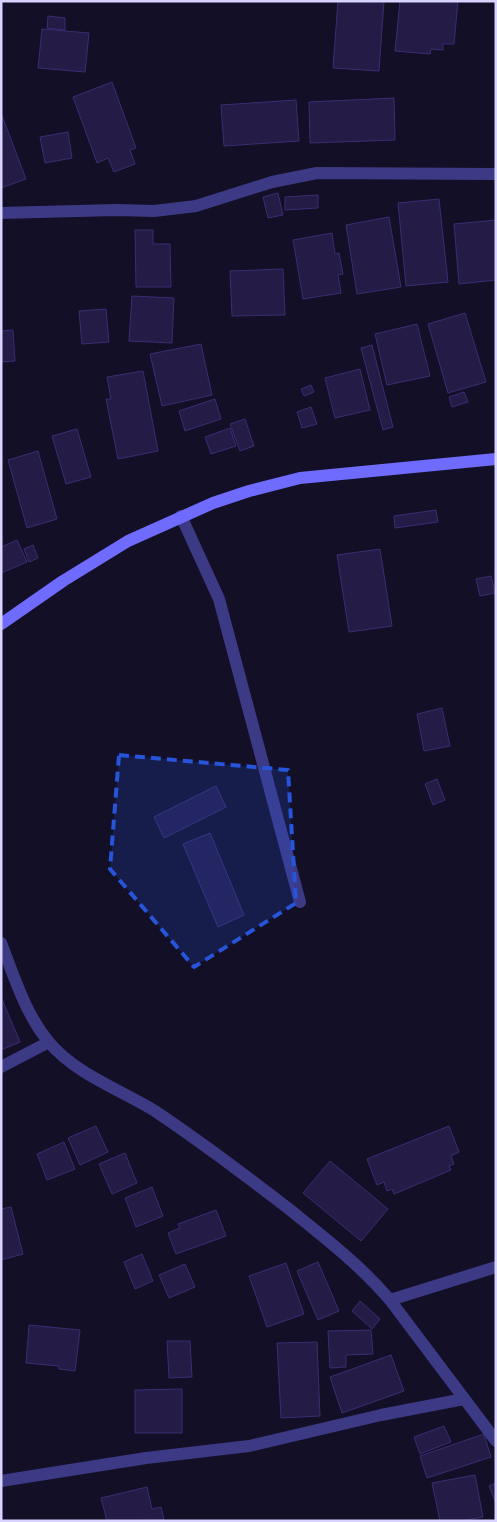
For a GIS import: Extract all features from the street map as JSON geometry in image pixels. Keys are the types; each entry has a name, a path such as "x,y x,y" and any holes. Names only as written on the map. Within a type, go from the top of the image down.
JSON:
{"main road":[{"path":"1,624 63,580 128,541 180,516 249,491 300,478 496,459"}],"street":[{"path":"1,213 154,211 196,206 272,182 317,173 496,174"},
{"path":"180,516 219,599 300,902"},
{"path":"1,943 33,1020 48,1042 64,1058 84,1072 153,1110 230,1163 330,1242 371,1278 390,1300 496,1441"},
{"path":"1,1067 48,1042"},
{"path":"390,1300 496,1268"},
{"path":"1,1480 146,1458 249,1446 381,1415 464,1400"}],"highlighted area":[{"path":"119,755 288,770 296,903 194,967 110,869"}],"building":[{"path":"338,1 384,1 379,71 333,68"},
{"path":"400,1 458,1 454,44 443,44 443,50 431,49 430,54 395,51"},
{"path":"48,16 65,18 65,30 47,28"},
{"path":"42,29 89,33 85,72 38,68"},
{"path":"112,82 136,148 130,150 135,164 114,172 108,158 97,163 73,97"},
{"path":"394,98 395,140 310,143 309,102"},
{"path":"296,100 299,141 224,146 221,105"},
{"path":"1,113 26,179 1,188"},
{"path":"68,132 72,158 45,163 40,137"},
{"path":"278,193 283,215 268,218 263,197"},
{"path":"318,195 318,208 285,210 285,197"},
{"path":"439,199 448,282 406,286 398,203"},
{"path":"389,217 401,287 357,294 346,225"},
{"path":"496,220 496,280 459,284 454,224"},
{"path":"135,230 153,230 153,244 170,244 171,287 136,287"},
{"path":"332,233 335,254 339,253 343,274 338,275 341,293 303,299 293,240"},
{"path":"283,269 285,315 232,316 230,271"},
{"path":"132,296 174,298 172,343 129,341"},
{"path":"106,309 109,342 82,344 79,311"},
{"path":"465,313 486,382 448,393 428,324"},
{"path":"417,324 430,376 387,385 375,334"},
{"path":"13,330 15,361 1,362 1,331"},
{"path":"201,344 212,395 162,406 150,354"},
{"path":"372,345 393,427 383,430 361,348"},
{"path":"360,369 370,410 335,418 325,378"},
{"path":"143,371 158,451 118,459 106,399 111,399 107,377"},
{"path":"311,385 314,392 304,396 301,389"},
{"path":"464,392 468,402 452,407 449,397"},
{"path":"215,399 221,419 185,431 179,411"},
{"path":"311,407 317,424 302,428 297,412"},
{"path":"245,419 254,446 240,451 230,424"},
{"path":"230,428 236,446 211,454 205,437"},
{"path":"77,429 91,477 66,484 52,436"},
{"path":"38,451 57,519 27,528 8,460"},
{"path":"436,510 438,522 395,528 394,516"},
{"path":"17,540 27,562 1,573 1,547"},
{"path":"33,545 38,558 29,562 24,549"},
{"path":"380,549 392,626 349,632 337,555"},
{"path":"491,576 495,593 480,596 476,579"},
{"path":"442,708 450,746 424,751 417,714"},
{"path":"437,779 445,800 433,805 425,784"},
{"path":"216,786 226,807 164,838 154,817"},
{"path":"210,833 244,915 218,927 183,844"},
{"path":"1,997 20,1042 1,1050"},
{"path":"96,1126 108,1152 80,1165 68,1138"},
{"path":"449,1126 459,1152 451,1156 454,1164 449,1166 451,1170 394,1194 392,1189 387,1191 384,1182 377,1185 367,1159"},
{"path":"64,1142 75,1169 47,1180 37,1154"},
{"path":"125,1153 137,1183 112,1194 99,1164"},
{"path":"330,1161 388,1209 361,1241 303,1193"},
{"path":"152,1187 163,1216 136,1227 125,1198"},
{"path":"11,1207 23,1254 1,1260 1,1209"},
{"path":"216,1210 226,1236 176,1254 168,1233 180,1228 178,1224"},
{"path":"142,1254 153,1281 135,1289 124,1262"},
{"path":"318,1262 339,1311 318,1320 297,1271"},
{"path":"286,1263 304,1314 267,1327 249,1276"},
{"path":"185,1264 195,1287 169,1298 159,1275"},
{"path":"360,1301 380,1319 372,1329 352,1311"},
{"path":"29,1325 80,1330 75,1371 59,1369 59,1366 26,1363"},
{"path":"371,1330 373,1354 346,1355 346,1367 330,1368 328,1331"},
{"path":"167,1341 190,1341 192,1377 169,1378"},
{"path":"317,1342 320,1416 281,1418 277,1343"},
{"path":"391,1355 404,1391 342,1413 330,1377"},
{"path":"182,1389 182,1433 135,1433 135,1390"},
{"path":"444,1426 451,1442 420,1454 414,1437"},
{"path":"484,1434 491,1457 427,1478 420,1456"},
{"path":"475,1475 483,1517 461,1521 440,1521 432,1483"},
{"path":"496,1483 496,1503 489,1486"},
{"path":"147,1487 152,1509 161,1507 164,1520 107,1521 101,1498"}]}
